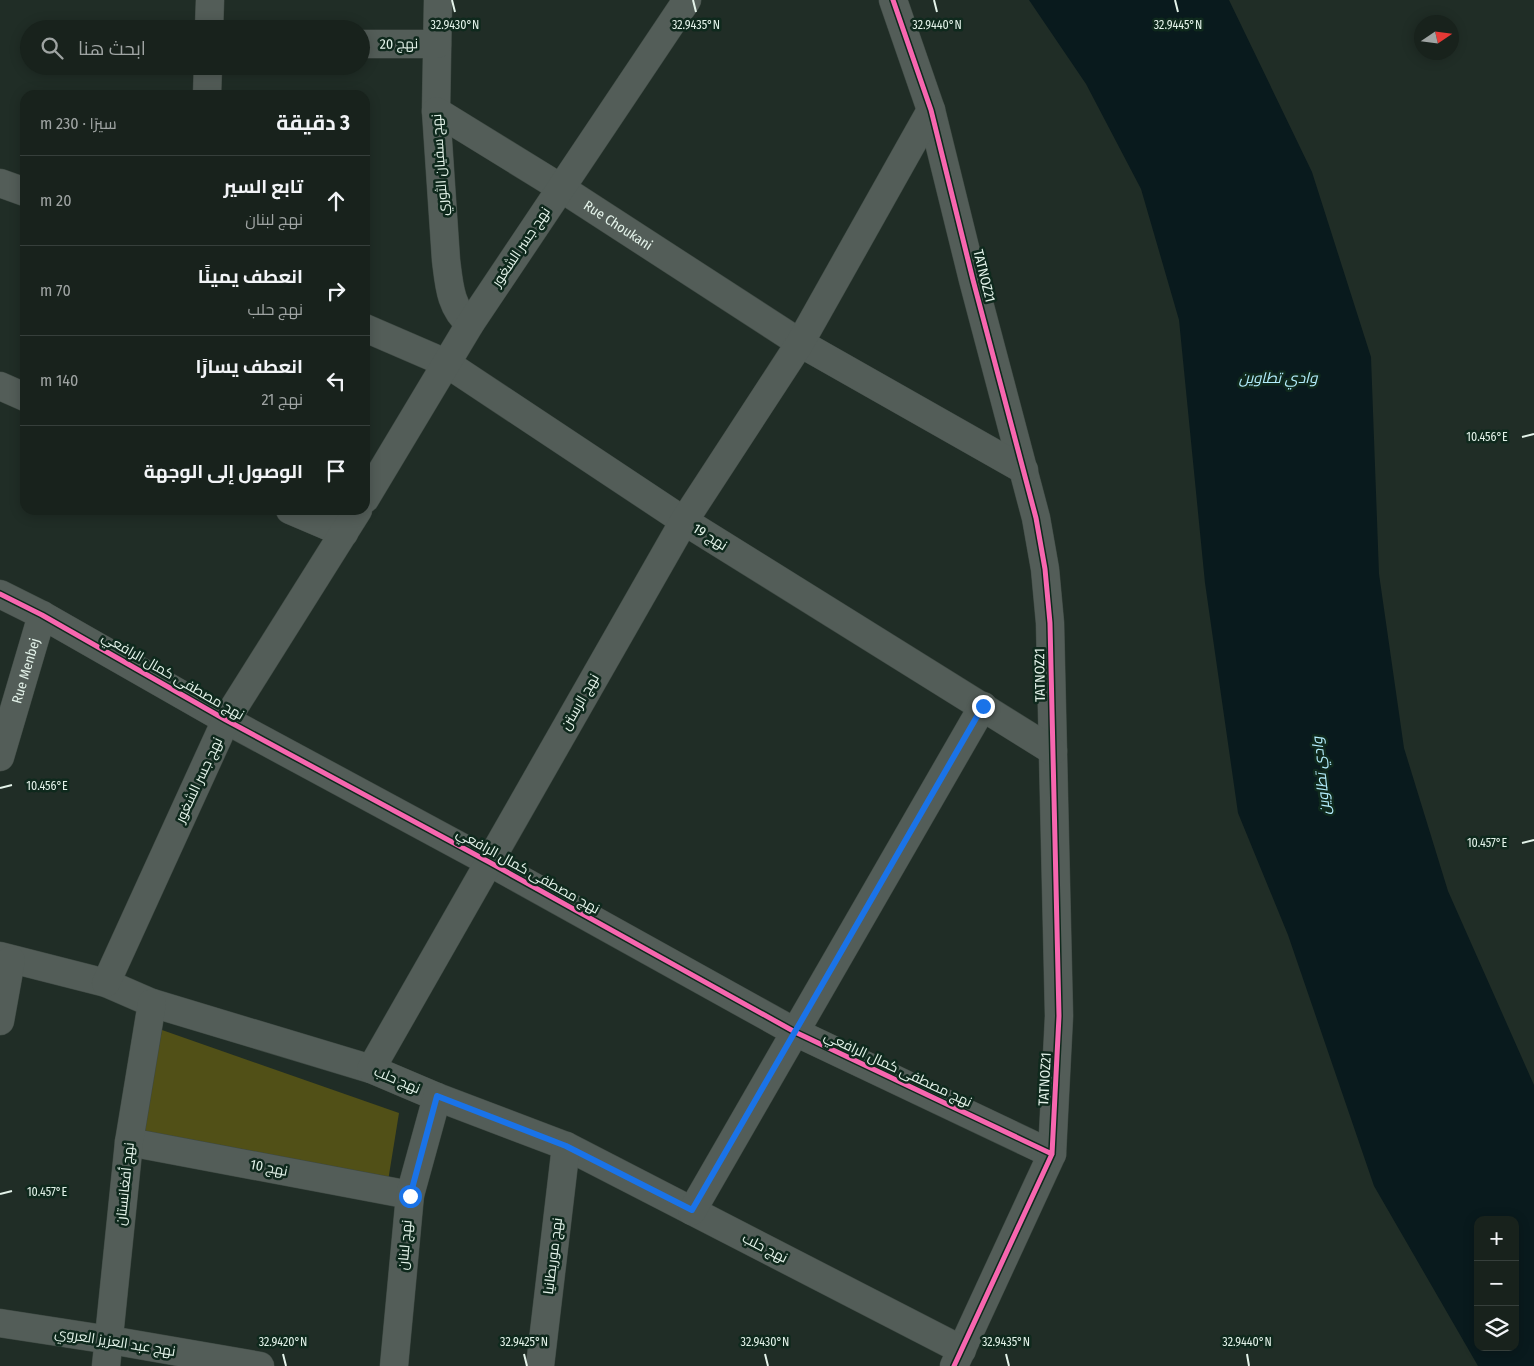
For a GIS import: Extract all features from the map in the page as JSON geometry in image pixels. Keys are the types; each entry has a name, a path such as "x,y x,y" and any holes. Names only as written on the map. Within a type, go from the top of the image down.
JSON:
{"street":[{"path":"209,20 210,0"},
{"name":"نهج سفيان الثوري","path":"438,0 436,111 449,282 453,303 462,317 470,324"},
{"name":"نهج جسر الشغور","path":"370,491 470,324 686,0"},
{"name":"TATNOZ21","path":"893,0 930,110 1024,470 1036,518 1045,569 1050,623 1059,1016 1052,1154 958,1358"},
{"name":"نهج 20","path":"370,44 438,44"},
{"path":"207,90 208,75"},
{"name":"نهج الرستن","path":"371,1069 684,521 800,343 930,110"},
{"name":"Rue Choukani","path":"436,111 561,188 800,343 1024,470"},
{"path":"0,183 20,190"},
{"name":"نهج 19","path":"370,330 446,363 684,521 983,706 1052,751"},
{"path":"0,386 20,395"},
{"path":"302,515 344,533"},
{"name":"نهج جسر الشغور","path":"106,983 226,720 355,515"},
{"name":"نهج مصطفى كمال الرافعي","path":"0,594 42,614 226,720 489,862 795,1032 1052,1154"},
{"name":"Rue Menbej","path":"0,757 42,614"},
{"path":"692,1210 983,706"},
{"path":"0,1021 5,958"},
{"name":"نهج حلب","path":"5,958 106,983 152,1003 371,1069 566,1146 692,1210 958,1358"},
{"name":"نهج أفغانستان","path":"108,1353 129,1142 152,1003"},
{"name":"نهج لبنان","path":"394,1366 410,1196 437,1096"},
{"name":"نهج 10","path":"129,1142 410,1196"},
{"name":"نهج موريطانيا","path":"540,1366 566,1146"},
{"name":"نهج عبد العزيز العروي","path":"0,1323 108,1353 260,1366"}],"shaded area":[{"path":"162,1030 399,1113 388,1181 141,1138"}],"water":[{"name":"وادي تطاوين","path":"1029,0 1229,0 1312,172 1371,357 1379,574 1404,748 1448,891 1534,1085 1534,1366 1478,1366 1374,1186 1288,935 1238,813 1205,583 1179,320 1141,189 1086,84"}],"cycle path":[{"path":"893,0 931,110 973,280 1036,518 1045,569 1050,623 1059,1016 1052,1154 954,1366"},
{"path":"0,594 42,615 226,720 489,862 795,1032 1052,1154"}],"route":[{"path":"410,1196 437,1096 566,1146 692,1210 983,706"}]}
